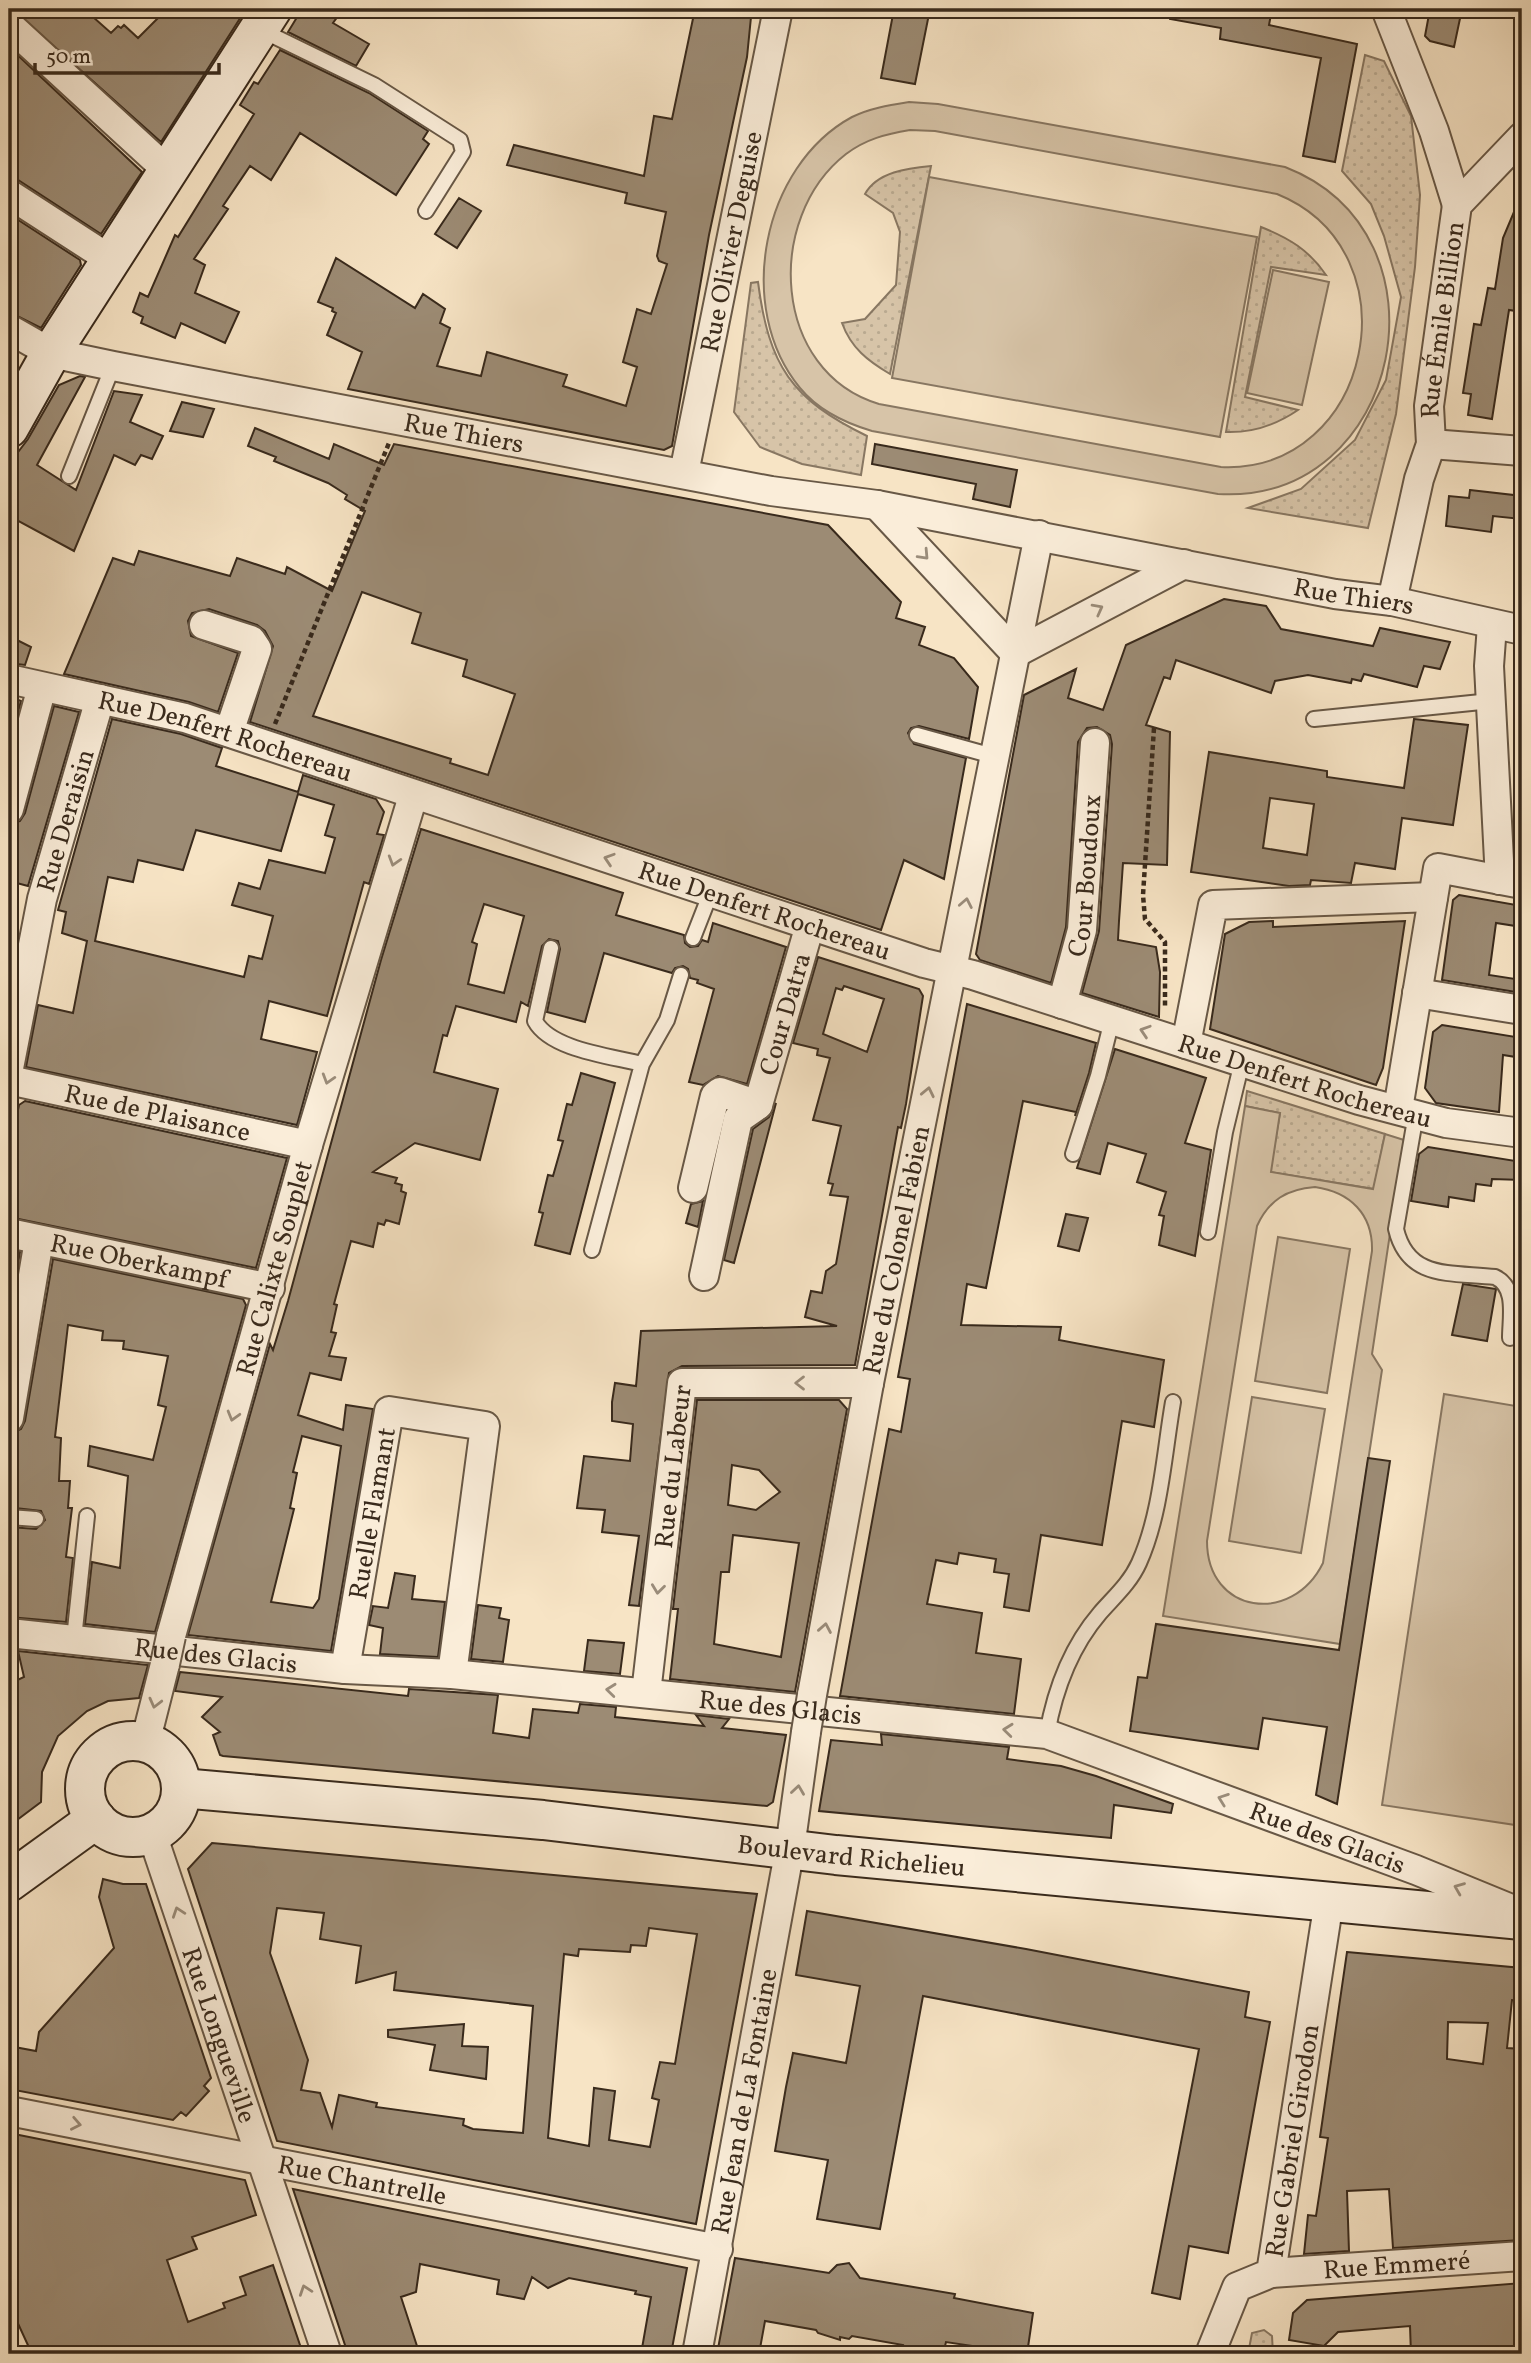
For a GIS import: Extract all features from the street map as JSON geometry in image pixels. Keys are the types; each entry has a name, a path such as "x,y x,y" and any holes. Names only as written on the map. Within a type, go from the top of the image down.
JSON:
{"main road":[{"path":"9,428 51,353 266,19"},
{"path":"145,1743 166,1754 179,1775 181,1787 174,1815 152,1834 136,1837 121,1836 107,1829 96,1819 85,1791 93,1763 115,1745 145,1743"},
{"name":"Boulevard Richelieu","path":"181,1787 542,1820 836,1855 1522,1920"},
{"path":"9,1882 96,1819"}],"street":[{"name":"Rue Olivier Deguise","path":"684,473 778,9"},
{"path":"1386,9 1434,131 1457,205"},
{"path":"9,25 169,171"},
{"name":"Rue Émile Billion","path":"1431,444 1429,405 1457,205 1522,137"},
{"path":"9,194 111,260"},
{"name":"Rue Thiers","path":"9,329 51,353 113,366 400,418 771,491 877,505 1335,594 1392,601 1522,630"},
{"path":"1392,601 1419,479 1431,444 1522,451"},
{"path":"877,505 1015,653 1184,564"},
{"name":"Rue du Colonel Fabien","path":"790,1848 806,1732 869,1384 1039,535"},
{"path":"204,625 251,640 257,649 229,732"},
{"path":"1407,1112 1417,993 1438,868 1511,882 1491,701 1492,625"},
{"name":"Rue Denfert Rochereau","path":"9,679 229,732 413,796 1359,1100 1446,1123 1522,1133"},
{"path":"9,809 42,687"},
{"name":"Rue Deraisin","path":"9,1068 42,899 100,699"},
{"name":"Cour Boudoux","path":"1062,1004 1082,930 1095,743"},
{"name":"Rue Calixte Souplet","path":"145,1743 171,1636 308,1145 413,796"},
{"path":"1175,1040 1213,905 1433,897"},
{"name":"Cour Datra","path":"704,1276 738,1119 758,1105 810,925"},
{"path":"1417,993 1522,1010"},
{"name":"Rue de Plaisance","path":"9,1080 308,1145"},
{"name":"Cour Datra","path":"692,1188 715,1096 720,1092 758,1105"},
{"name":"Rue Oberkampf","path":"9,1233 270,1288"},
{"path":"9,1418 39,1240"},
{"name":"Rue du Labeur","path":"646,1693 682,1383 869,1384"},
{"name":"Ruelle Flamant","path":"345,1669 389,1411 485,1426 452,1674"},
{"name":"Rue des Glacis","path":"9,1633 345,1669 452,1674 1047,1734 1416,1870 1522,1913"},
{"name":"Rue Longueville","path":"152,1834 327,2354"},
{"name":"Rue Jean de La Fontaine","path":"696,2354 718,2249 790,1848"},
{"name":"Rue Gabriel Girodon","path":"1210,2354 1237,2287 1271,2273 1329,1901"},
{"name":"Rue Chantrelle","path":"9,2111 718,2249"},
{"name":"Rue Emmeré","path":"1271,2273 1522,2256"}],"lane":[{"path":"266,19 460,140 463,152 426,211"},
{"path":"69,476 113,366"},
{"path":"1314,719 1491,701"},
{"path":"917,735 993,756"},
{"path":"693,938 710,892"},
{"path":"551,948 535,1021 541,1032 554,1041 642,1065"},
{"path":"592,1250 642,1065 667,1020 681,975"},
{"path":"1073,1154 1098,1076 1112,1020"},
{"path":"1208,1232 1225,1132 1242,1062"},
{"path":"1407,1112 1396,1229 1400,1245 1413,1263 1425,1269 1495,1277 1504,1281 1510,1289 1510,1338"},
{"path":"1047,1734 1064,1667 1098,1615 1125,1587 1139,1564 1151,1529 1173,1402"},
{"path":"74,1640 87,1516"},
{"path":"9,1517 36,1519"}],"path":[{"path":"267,744 400,418"},
{"path":"1154,728 1143,895 1145,919 1166,942 1175,1040"}],"shaded area":[{"path":"1365,55 1384,61 1411,116 1420,195 1415,267 1396,414 1368,528 1248,508 1301,489 1355,440 1386,380 1401,297 1384,236 1371,204 1342,171"},
{"path":"909,102 938,104 1285,167 1339,201 1373,248 1388,303 1385,360 1366,413 1330,457 1281,486 1218,494 872,431 842,420 824,409 800,388 780,355 768,319 764,280 767,241 779,203 797,169 821,139 859,114","holes":["910,130 935,131 1277,194 1321,222 1349,262 1361,307 1358,354 1342,399 1313,435 1273,460 1221,467 879,404 843,387 817,360 800,328 792,291 792,253 802,216 819,182 846,154 869,141 893,133"]},
{"path":"931,166 890,374 861,353 850,340 842,323 865,319 896,285 900,232 893,213 865,194 885,176"},
{"path":"929,177 1257,237 1220,437 892,378"},
{"path":"1261,227 1298,246 1313,258 1326,275 1271,267 1245,397 1298,410 1264,427 1226,432"},
{"path":"1273,270 1329,282 1302,405 1247,393"},
{"path":"758,282 769,336 788,377 819,408 867,436 861,475 802,464 760,447 734,412 751,283"},
{"path":"1247,1091 1385,1134 1374,1189 1270,1172 1280,1113 1245,1106"},
{"path":"1245,1106 1280,1113 1271,1172 1373,1189 1385,1134 1404,1140 1372,1354 1382,1370 1340,1644 1163,1616","holes":["1315,1187 1349,1200 1364,1216 1372,1251 1323,1563 1309,1583 1292,1596 1273,1603 1253,1603 1236,1597 1221,1584 1211,1565 1207,1541 1257,1226 1267,1209 1288,1193"]},
{"path":"1278,1237 1350,1249 1327,1393 1255,1381"},
{"path":"1444,1394 1522,1407 1522,1826 1382,1805"},
{"path":"1252,1397 1325,1409 1301,1553 1229,1541"},
{"path":"1264,2330 1272,2336 1273,2354 1248,2354 1252,2333"}],"building":[{"path":"12,9 84,9 111,33 118,26 121,28 124,25 138,38 167,9 246,9 161,142"},
{"path":"302,9 343,9 333,23 369,44 356,66 288,32"},
{"path":"695,9 745,9 745,17 751,17 747,57 709,235 672,446 664,450 348,389 362,352 327,335 336,313 332,311 333,308 318,302 336,258 415,308 423,294 445,309 440,323 450,328 437,366 481,376 487,352 567,375 563,386 626,406 637,367 623,362 637,309 651,314 667,264 659,261 657,256 666,212 625,203 627,193 507,165 514,145 644,176 654,116 672,119"},
{"path":"894,9 930,9 915,84 881,78"},
{"path":"1170,9 1272,9 1269,25 1357,44 1335,162 1303,156 1321,58 1220,39 1221,28 1170,19"},
{"path":"1430,9 1462,9 1454,47 1430,41 1425,36"},
{"path":"9,47 142,172 101,234 18,180 9,178"},
{"path":"280,50 369,93 428,131 423,139 429,144 396,195 300,133 271,180 250,166 223,206 228,209 194,259 205,265 195,293 239,312 225,343 181,323 175,338 141,323 143,317 133,312 140,293 148,297 175,235 178,237 254,114 240,105 254,82 258,84"},
{"path":"1522,193 1522,273 1516,311 1509,310 1492,419 1468,415 1471,394 1463,393 1474,324 1481,325 1488,288 1495,289 1503,238"},
{"path":"459,198 481,211 457,248 435,234"},
{"path":"9,214 80,260 81,265 41,328 9,312"},
{"path":"80,376 85,377 37,465 76,490 114,391 142,395 130,422 163,436 152,459 141,455 135,465 114,455 74,551 9,516 9,464 28,439 59,385"},
{"path":"182,402 214,409 203,437 170,431"},
{"path":"255,428 329,459 334,444 384,465 394,444 828,525 901,602 896,618 925,627 919,645 954,658 978,687 969,739 919,726 911,728 908,733 914,744 966,758 944,879 904,860 881,930 250,722 273,646 265,631 257,625 209,609 192,613 188,621 191,636 238,653 218,712 189,702 64,674 113,558 134,565 139,551 230,576 237,558 285,574 287,567 332,591 365,511 345,499 347,495 328,483 274,461 276,457 248,446","holes":["362,592 421,613 412,643 467,660 463,676 515,694 488,775 450,763 451,759 313,716"]},
{"path":"875,444 1017,470 1010,507 973,499 976,484 872,464"},
{"path":"1470,490 1522,496 1521,519 1493,516 1491,532 1446,526 1449,496 1469,498"},
{"path":"1224,599 1266,606 1281,629 1373,646 1380,628 1450,642 1440,669 1424,666 1417,687 1364,674 1361,681 1352,679 1351,683 1308,675 1275,681 1271,693 1176,660 1170,679 1164,677 1146,725 1170,732 1167,865 1123,863 1118,940 1156,947 1160,972 1159,1017 1082,993 1099,931 1112,744 1110,735 1097,727 1087,728 1078,742 1066,927 1051,983 980,960 976,954 1024,695 1076,669 1068,698 1103,710 1126,645"},
{"path":"9,636 31,647 25,665 9,663"},
{"path":"9,696 21,701 9,746"},
{"path":"54,706 79,712 28,886 9,881 9,825 20,821 25,813"},
{"path":"112,719 181,734 222,748 216,766 298,792 303,775 376,799 384,812 377,834 384,835 369,884 364,882 327,1016 269,1001 261,1039 317,1052 297,1125 26,1067 38,1005 73,1013 87,941 62,933 66,912 58,910","holes":["298,794 334,805 325,835 335,838 325,873 269,860 260,889 239,883 232,905 273,916 262,959 249,956 244,977 95,941 108,877 133,882 138,860 183,870 196,830 281,851"]},
{"path":"1414,719 1468,725 1453,825 1402,818 1395,869 1355,863 1351,883 1311,880 1310,885 1289,886 1191,872 1209,752 1327,771 1327,777 1404,788","holes":["1270,798 1314,804 1307,855 1263,848"]},
{"path":"421,829 623,893 616,915 684,935 685,943 690,947 698,946 702,940 708,942 713,923 786,947 747,1084 718,1076 703,1085 689,1082 714,989 690,978 688,969 683,966 675,968 672,973 604,953 585,1022 547,1012 560,949 558,941 549,939 542,946 528,1006 521,1002 516,1022 456,1006 447,1036 443,1035 434,1072 498,1089 480,1160 415,1143 373,1172 397,1178 395,1183 402,1185 401,1191 406,1193 399,1224 386,1220 384,1225 378,1223 373,1247 351,1241 334,1304 337,1305 331,1332 336,1333 329,1356 346,1358 341,1380 310,1373 298,1415 343,1430 346,1405 373,1409 331,1651 188,1635 270,1344 273,1350 288,1301 381,960","holes":["484,904 524,916 504,993 468,984 477,944 472,942","302,1436 341,1446 319,1599 313,1608 271,1602 294,1509 290,1508 297,1473 293,1472"]},
{"path":"1459,895 1522,906 1522,927 1496,923 1489,975 1522,980 1522,993 1442,980 1453,900"},
{"path":"1273,921 1273,927 1405,921 1383,1068 1376,1085 1210,1029 1225,934 1249,922"},
{"path":"818,957 919,989 923,996 906,1104 901,1128 898,1127 855,1365 682,1366 669,1373 639,1606 629,1605 639,1536 602,1532 605,1510 577,1508 584,1456 630,1461 633,1424 612,1421 612,1402 615,1383 636,1386 641,1331 837,1326 805,1317 811,1291 822,1293 826,1271 836,1264 848,1197 830,1195 833,1184 828,1183 841,1126 813,1120 830,1058 817,1055 818,1049 793,1043","holes":["844,986 884,999 867,1052 823,1034 836,988 842,990"]},
{"path":"967,1004 1096,1043 1075,1116 1076,1112 1023,1101 986,1288 967,1284 961,1325 1061,1327 1059,1340 1164,1360 1154,1427 1122,1421 1102,1545 1041,1535 1029,1611 1004,1607 1009,1574 994,1572 996,1559 959,1553 957,1564 936,1560 927,1604 982,1613 976,1653 1021,1659 1014,1714 840,1696 889,1429 901,1432 910,1379 898,1377"},
{"path":"1442,1025 1522,1038 1522,1058 1503,1055 1499,1112 1436,1103 1425,1088 1433,1032"},
{"path":"1115,1049 1206,1078 1185,1143 1211,1150 1195,1256 1159,1245 1164,1216 1159,1215 1166,1192 1137,1182 1146,1154 1108,1143 1100,1174 1077,1168"},
{"path":"581,1073 615,1083 570,1254 535,1245 548,1175 553,1176 563,1141 558,1140 567,1104 572,1105"},
{"path":"25,1101 287,1158 256,1268 9,1217 9,1153 19,1105"},
{"path":"776,1103 734,1263 724,1260 753,1129 769,1117"},
{"path":"1428,1147 1522,1162 1522,1180 1492,1179 1491,1186 1476,1184 1474,1201 1449,1197 1448,1207 1411,1201 1419,1154"},
{"path":"703,1201 698,1227 686,1223 691,1204"},
{"path":"1066,1214 1088,1218 1079,1251 1058,1246"},
{"path":"9,1250 20,1252 9,1319"},
{"path":"53,1259 243,1299 246,1305 155,1632 85,1624 92,1562 120,1568 128,1476 88,1466 90,1446 153,1460 166,1407 158,1405 168,1356 123,1349 124,1341 102,1340 103,1331 68,1325 55,1437 61,1438 59,1481 70,1481 68,1508 72,1508 66,1557 73,1558 66,1622 9,1617 10,1527 36,1529 45,1520 41,1511 15,1508 16,1504 9,1503 9,1434 21,1429 25,1421"},
{"path":"1463,1284 1496,1289 1487,1341 1452,1335"},
{"path":"697,1400 839,1400 847,1409 795,1692 670,1679 678,1609 673,1609","holes":["732,1465 759,1470 780,1492 756,1510 728,1505","733,1535 799,1543 781,1657 714,1644 721,1572 729,1572"]},
{"path":"1368,1458 1390,1461 1337,1804 1316,1795 1327,1727 1263,1718 1258,1749 1130,1731 1138,1677 1147,1678 1156,1624 1339,1650"},
{"path":"395,1573 415,1576 412,1599 445,1602 438,1657 380,1654 383,1628 369,1625 373,1606 388,1608"},
{"path":"478,1605 501,1608 499,1618 509,1620 503,1662 471,1659"},
{"path":"588,1640 624,1643 620,1674 584,1671"},
{"path":"18,1651 148,1665 139,1698 108,1701 87,1711 58,1736 42,1772 41,1802 9,1826 9,1684 24,1677"},
{"path":"180,1672 408,1696 409,1689 498,1695 493,1733 529,1738 533,1709 578,1713 580,1704 616,1707 615,1717 704,1726 696,1715 729,1719 722,1728 786,1735 773,1802 767,1806 223,1756 220,1755 213,1735 220,1732 202,1717 222,1697 175,1691"},
{"path":"881,1734 1009,1747 1007,1759 1061,1766 1096,1776 1173,1804 1171,1813 1114,1805 1111,1838 819,1811 831,1740 882,1745"},
{"path":"212,1843 757,1894 696,2224 277,2141 188,1869","holes":["277,1908 324,1913 320,1939 361,1946 356,1983 396,1972 394,1990 533,2006 523,2133 473,2129 463,2125 464,2119 376,2107 377,2103 339,2095 332,2127 320,2093 301,2090 308,2060 270,1953","649,1928 697,1934 675,2064 660,2062 652,2098 659,2100 650,2147 609,2140 615,2091 594,2088 589,2146 548,2138 564,1954 578,1956 579,1949 630,1952 631,1945 646,1946"]},
{"path":"103,1879 123,1884 146,1884 211,2078 204,2086 209,2091 186,2116 181,2112 173,2120 9,2089 9,2046 36,2051 39,2032 114,1948 99,1897"},
{"path":"807,1911 1249,1992 1245,2017 1270,2022 1228,2253 1189,2246 1180,2299 1152,2293 1199,2049 923,1996 880,2229 817,2219 828,2160 775,2151 786,2087 793,2053 846,2063 860,1986 796,1975"},
{"path":"1347,1952 1522,1968 1522,2001 1512,2000 1507,2048 1522,2049 1522,2240 1393,2248 1389,2189 1347,2191 1349,2251 1304,2254 1308,2215 1316,2216 1328,2138 1320,2137","holes":["1448,2022 1488,2023 1483,2064 1447,2059"]},
{"path":"464,2024 462,2046 488,2047 486,2079 430,2070 435,2045 388,2037 388,2030"},
{"path":"9,2133 245,2180 256,2215 192,2237 197,2249 167,2260 188,2322 225,2308 223,2303 246,2295 240,2277 273,2265 303,2354 32,2354 9,2304"},
{"path":"293,2189 687,2268 671,2354 641,2354 651,2297 635,2294 636,2291 569,2278 548,2288 532,2277 524,2299 497,2294 499,2280 420,2264 416,2292 401,2297 417,2346 392,2354 348,2354"},
{"path":"735,2258 829,2273 837,2265 849,2263 860,2278 955,2294 954,2298 1033,2313 1027,2354 946,2342 943,2354 901,2354 903,2345 852,2336 849,2339 840,2337 840,2340 816,2330 765,2321 759,2354 717,2354"},
{"path":"1522,2283 1522,2354 1411,2354 1410,2326 1338,2332 1324,2346 1289,2340 1293,2313 1307,2300"}]}
